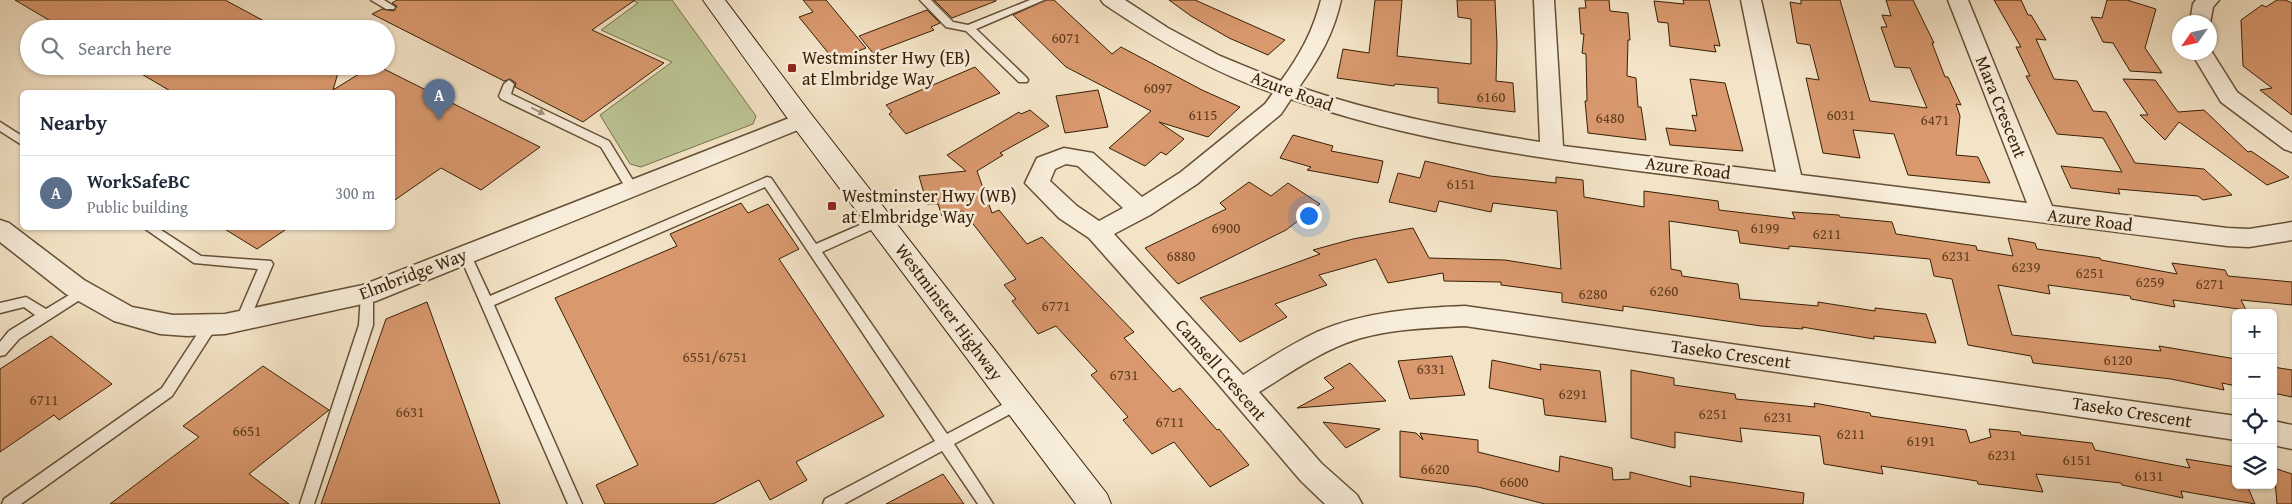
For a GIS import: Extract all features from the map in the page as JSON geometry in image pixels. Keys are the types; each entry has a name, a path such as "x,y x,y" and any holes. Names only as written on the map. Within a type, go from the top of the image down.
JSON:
{"main road":[{"name":"Westminster Highway","path":"714,0 802,120 1095,504"}],"street":[{"name":"Azure Road","path":"1111,0 1152,28 1204,56 1288,91 1376,119 1452,136 1552,152 2242,238 2292,231"},
{"path":"1098,232 1189,178 1273,109 1288,91 1310,58 1325,25 1331,0"},
{"path":"1544,0 1552,152"},
{"path":"1752,0 1790,181"},
{"name":"Mara Crescent","path":"1958,0 2043,214"},
{"path":"2201,15 2203,4 2209,0"},
{"path":"2206,60 2229,97 2292,144"},
{"name":"Elmbridge Way","path":"0,229 84,292 114,310 139,320 210,326 242,322 367,294 802,120"},
{"name":"Camsell Crescent","path":"1141,208 1118,191 1085,158 1064,156 1045,164 1037,183 1068,212 1098,232 1311,472 1347,504"},
{"name":"Taseko Crescent","path":"1240,390 1328,340 1399,322 1430,317 1465,316 2232,427"},
{"path":"2277,434 2292,437"}],"lane":[{"path":"376,0 390,7"},
{"path":"925,0 950,26 969,28 1039,0"},
{"path":"969,28 1023,80"},
{"path":"509,84 505,96 605,144 631,187"},
{"path":"0,126 20,140"},
{"path":"487,303 767,181 986,504"},
{"path":"814,250 880,221"},
{"path":"153,230 198,260 256,265 267,264 242,322"},
{"path":"465,254 575,504"},
{"path":"0,351 14,335 84,292"},
{"path":"307,504 366,325 367,294"},
{"path":"0,308 26,302 45,315"},
{"path":"9,504 167,392 210,326"},
{"path":"830,504 1018,404"}],"green space":[{"path":"632,0 672,0 756,116 753,124 641,167 630,164 600,115 672,62 601,30 638,3"}],"building":[{"path":"15,0 225,0 262,20 49,20"},
{"path":"397,0 635,0 592,30 664,63 583,122 515,87 516,83 510,79 504,81 395,26 395,20 384,20 372,14 382,9 394,11 397,6 392,3"},
{"path":"803,0 826,0 866,48 834,60 799,17 813,12"},
{"path":"934,0 996,0 996,1 952,18"},
{"path":"1046,0 1054,0 1112,54 1121,47 1202,90 1240,107 1208,137 1159,122 1184,139 1166,155 1161,152 1145,166 1109,148 1151,111 1066,67 1013,15"},
{"path":"1169,0 1195,0 1285,40 1268,55 1229,38 1191,16"},
{"path":"1375,0 1402,0 1397,56 1471,64 1471,19 1458,17 1457,0 1495,0 1496,81 1513,83 1515,112 1438,103 1438,88 1395,84 1394,86 1337,78 1343,49 1369,53"},
{"path":"1585,0 1609,0 1610,11 1628,13 1630,40 1628,40 1627,76 1636,78 1638,107 1641,107 1646,140 1588,133 1585,101 1587,101 1586,54 1582,53 1584,34 1581,34 1579,8 1586,8"},
{"path":"1683,0 1709,0 1720,46 1714,45 1716,52 1670,46 1668,23 1658,22 1654,1 1684,4"},
{"path":"1801,0 1840,0 1870,101 1927,108 1910,68 1895,67 1881,27 1887,27 1882,15 1891,16 1886,0 1913,0 1934,43 1932,43 1945,77 1948,77 1961,105 1956,104 1960,116 1956,155 1978,157 1990,183 1908,175 1894,134 1853,130 1860,158 1823,153 1806,78 1819,80 1810,45 1797,43 1790,2 1801,4"},
{"path":"1994,0 2021,0 2028,15 2031,15 2046,40 2036,39 2054,79 2077,81 2093,111 2106,112 2135,163 2204,169 2232,195 2203,200 2198,196 2118,189 2120,194 2071,188 2061,166 2122,172 2103,138 2057,134 2026,76 2030,76 2016,47 2021,47"},
{"path":"2107,0 2127,0 2156,9 2145,48 2162,73 2130,71 2113,43 2103,42 2091,17 2102,18"},
{"path":"2277,0 2285,0 2292,3 2292,115 2260,90 2272,88 2243,66 2241,20 2262,5 2266,7"},
{"path":"927,10 940,23 931,27 934,30 873,53 859,36"},
{"path":"975,67 1000,93 906,134 889,114 892,112 886,105"},
{"path":"395,74 540,147 481,190 441,168 395,200 395,90 333,90 357,75"},
{"path":"143,75 337,75 333,90 169,90"},
{"path":"1690,79 1725,83 1743,151 1670,145 1666,128 1696,131 1692,115 1697,116"},
{"path":"2123,79 2155,80 2178,112 2204,110 2248,152 2251,151 2289,177 2267,185 2179,122 2165,140 2140,115 2148,115"},
{"path":"1098,90 1108,127 1065,133 1056,96"},
{"path":"1030,110 1049,126 1000,153 1003,155 977,171 992,213 999,210 1027,244 1042,237 1134,332 1124,338 1173,392 1180,388 1217,430 1219,429 1249,465 1210,487 1174,442 1152,454 1123,420 1128,417 1091,375 1097,371 1056,326 1038,334 1012,301 1016,299 1004,285 1016,279 963,211 942,216 938,204 927,204 919,176 966,171 947,155 1019,112 1021,114"},
{"path":"1293,135 1333,146 1331,151 1383,161 1378,183 1307,170 1311,167 1280,158"},
{"path":"1425,161 1490,176 1556,183 1556,177 1583,180 1584,197 1644,207 1644,191 1718,201 1719,210 1795,219 1792,212 1839,215 1840,217 1892,222 1896,234 1976,246 1977,250 2013,256 2008,238 2035,243 2037,249 2100,258 2101,260 2177,274 2172,263 2225,270 2228,276 2292,282 2292,305 2241,300 2246,309 2239,309 2173,300 2175,307 2131,299 2130,296 2048,285 2050,294 1998,285 2012,335 2161,351 2159,346 2232,358 2232,385 2222,383 2224,390 2171,379 2033,363 2031,356 1968,345 1952,279 1934,276 1930,259 1789,246 1789,249 1740,243 1738,231 1669,221 1671,269 1681,271 1682,276 1738,284 1740,299 1818,306 1818,302 1875,311 1875,308 1926,314 1936,343 1874,336 1874,339 1802,327 1803,329 1761,326 1623,306 1623,311 1562,302 1562,293 1501,285 1501,282 1444,281 1443,273 1388,283 1376,259 1319,275 1327,285 1275,304 1287,317 1240,342 1200,298 1320,254 1313,250 1353,239 1413,228 1429,258 1505,260 1561,269 1557,211 1493,203 1491,212 1439,201 1436,212 1389,202 1398,173 1420,178"},
{"path":"1249,182 1271,196 1288,183 1320,204 1286,230 1178,284 1145,248 1226,209 1220,203"},
{"path":"741,203 748,213 768,204 799,249 779,259 884,416 796,462 807,480 770,500 759,480 713,504 605,504 596,485 638,465 555,298 677,246 670,234"},
{"path":"226,230 285,230 257,249"},
{"path":"427,302 500,504 321,504 386,319"},
{"path":"51,336 112,384 59,420 54,415 0,452 0,369"},
{"path":"1452,356 1465,395 1410,399 1398,361"},
{"path":"1492,360 1541,370 1540,364 1600,371 1606,422 1545,415 1543,399 1489,388"},
{"path":"1350,363 1386,401 1297,408 1334,388 1324,378"},
{"path":"263,366 329,410 249,474 289,504 110,504 199,437 183,426"},
{"path":"2277,368 2292,370 2292,397 2277,394"},
{"path":"1631,370 1674,378 1674,385 1735,394 1736,399 1815,407 1814,403 1870,413 1871,416 1966,430 1970,443 1991,437 1989,429 2020,432 2021,435 2092,443 2095,450 2190,468 2186,459 2232,466 2232,489 2249,489 2255,504 2181,491 2183,498 2122,485 2121,483 2036,474 2043,492 1978,484 1977,481 1881,466 1883,474 1824,464 1820,436 1740,428 1742,442 1675,432 1675,448 1631,438"},
{"path":"1323,422 1380,429 1346,448"},
{"path":"1400,431 1416,433 1423,440 1420,433 1478,440 1478,452 1559,472 1560,456 1612,468 1613,480 1630,479 1630,472 1691,487 1690,476 1804,493 1803,504 1545,504 1478,487 1400,477"},
{"path":"2277,469 2292,474 2292,504 2277,504"},
{"path":"943,474 964,504 886,504"}],"place":[{"name":"Westminster Hwy (EB) at Elmbridge Way","path":"792,68"},
{"name":"WorkSafeBC","path":"439,120"},
{"name":"Westminster Hwy (WB) at Elmbridge Way","path":"832,206"}]}
